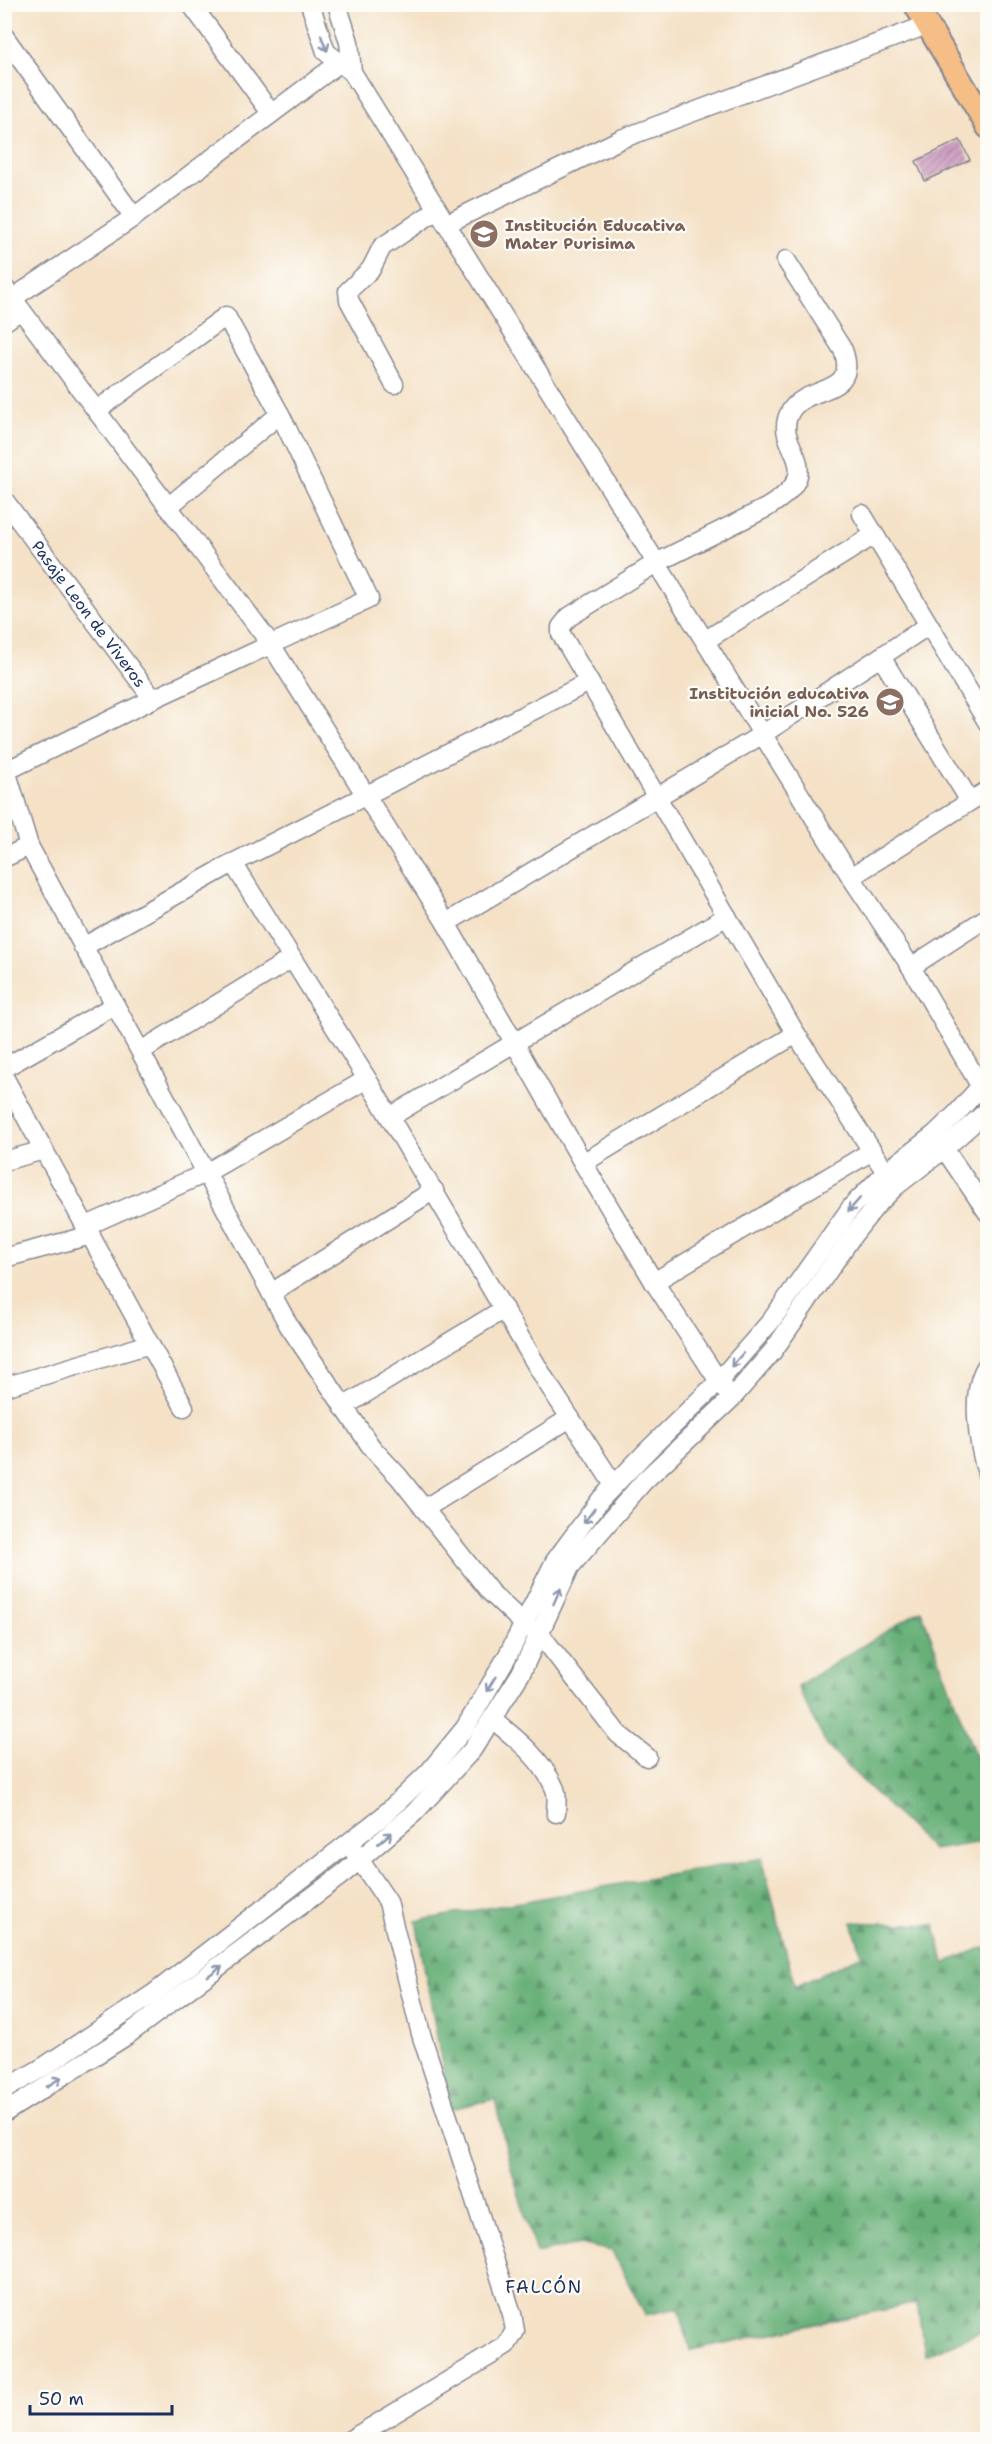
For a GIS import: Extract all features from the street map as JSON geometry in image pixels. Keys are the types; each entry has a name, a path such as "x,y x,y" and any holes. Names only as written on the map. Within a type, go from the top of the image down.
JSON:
{"main road":[{"path":"915,4 987,127"}],"street":[{"path":"191,4 270,113"},
{"path":"310,4 327,52 345,67 442,217 850,876 985,1087 957,1113 939,1141"},
{"path":"4,322 13,298 134,217 270,113 345,67 349,42 337,4"},
{"path":"394,384 349,300 348,291 371,269 382,247 442,217 621,139 927,25"},
{"path":"4,36 134,217"},
{"path":"786,260 843,350 848,364 846,374 839,383 796,405 790,413 788,434 799,467 798,478 784,497 656,563 569,617 561,627 561,634 796,1034 891,1179"},
{"path":"13,298 270,643 364,796 446,923 512,1042 654,1282 718,1382 732,1398"},
{"path":"97,410 226,316 280,414 369,598 5,767 29,846 289,1326 343,1407 372,1448 490,1592 524,1624 540,1634 618,1734 647,1757"},
{"path":"168,507 280,414"},
{"name":"Pasaje Leon de Viveros","path":"4,500 153,699"},
{"path":"862,514 987,723"},
{"path":"706,640 874,535"},
{"path":"446,923 763,734 929,625"},
{"path":"881,657 970,801"},
{"path":"83,947 233,863 589,682"},
{"path":"850,876 987,790"},
{"path":"4,858 29,846"},
{"path":"233,863 367,1079 570,1418 614,1485"},
{"path":"390,1117 512,1042 727,916"},
{"path":"910,968 987,917"},
{"path":"141,1051 291,959"},
{"path":"4,1068 115,1005"},
{"path":"583,1163 796,1034"},
{"path":"4,1077 184,1407"},
{"path":"4,1258 88,1230 206,1173 367,1079"},
{"path":"4,2090 45,2066 153,1994 348,1845 383,1816 429,1772 465,1728 524,1624 555,1561 614,1485 718,1382 771,1321 852,1206 939,1141 987,1110"},
{"path":"939,1141 987,1213"},
{"path":"4,1161 44,1150"},
{"path":"654,1282 872,1152"},
{"path":"4,2112 126,2036 360,1859 415,1812 472,1750 492,1719 521,1673 570,1567 644,1481 732,1398 774,1351 875,1206 891,1179"},
{"path":"271,1293 434,1190"},
{"path":"343,1407 504,1309"},
{"path":"4,1387 150,1344"},
{"path":"987,1364 980,1374 977,1406 981,1453 987,1477"},
{"path":"424,1509 570,1418"},
{"path":"492,1719 515,1737 541,1766 556,1791 556,1812"},
{"path":"348,1845 388,1902 421,2034 512,2314 514,2331 506,2346 350,2439"}],"green space":[{"path":"921,1610 987,1788 987,1841 933,1850 827,1746 797,1686"},
{"path":"762,1858 795,1987 862,1955 852,1922 935,1925 944,1963 987,1946 987,2329 925,2355 917,2303 690,2350 679,2308 645,2315 612,2251 580,2244 536,2253 508,2157 495,2099 450,2109 416,1921"}],"building":[{"path":"960,140 970,160 925,181 916,161"}],"place":[{"name":"Institución Educativa Mater Purisima","path":"484,234"},
{"name":"Institución educativa inicial No. 526","path":"890,702"}],"district":[{"name":"FALCÓN","path":"544,2287"}]}
